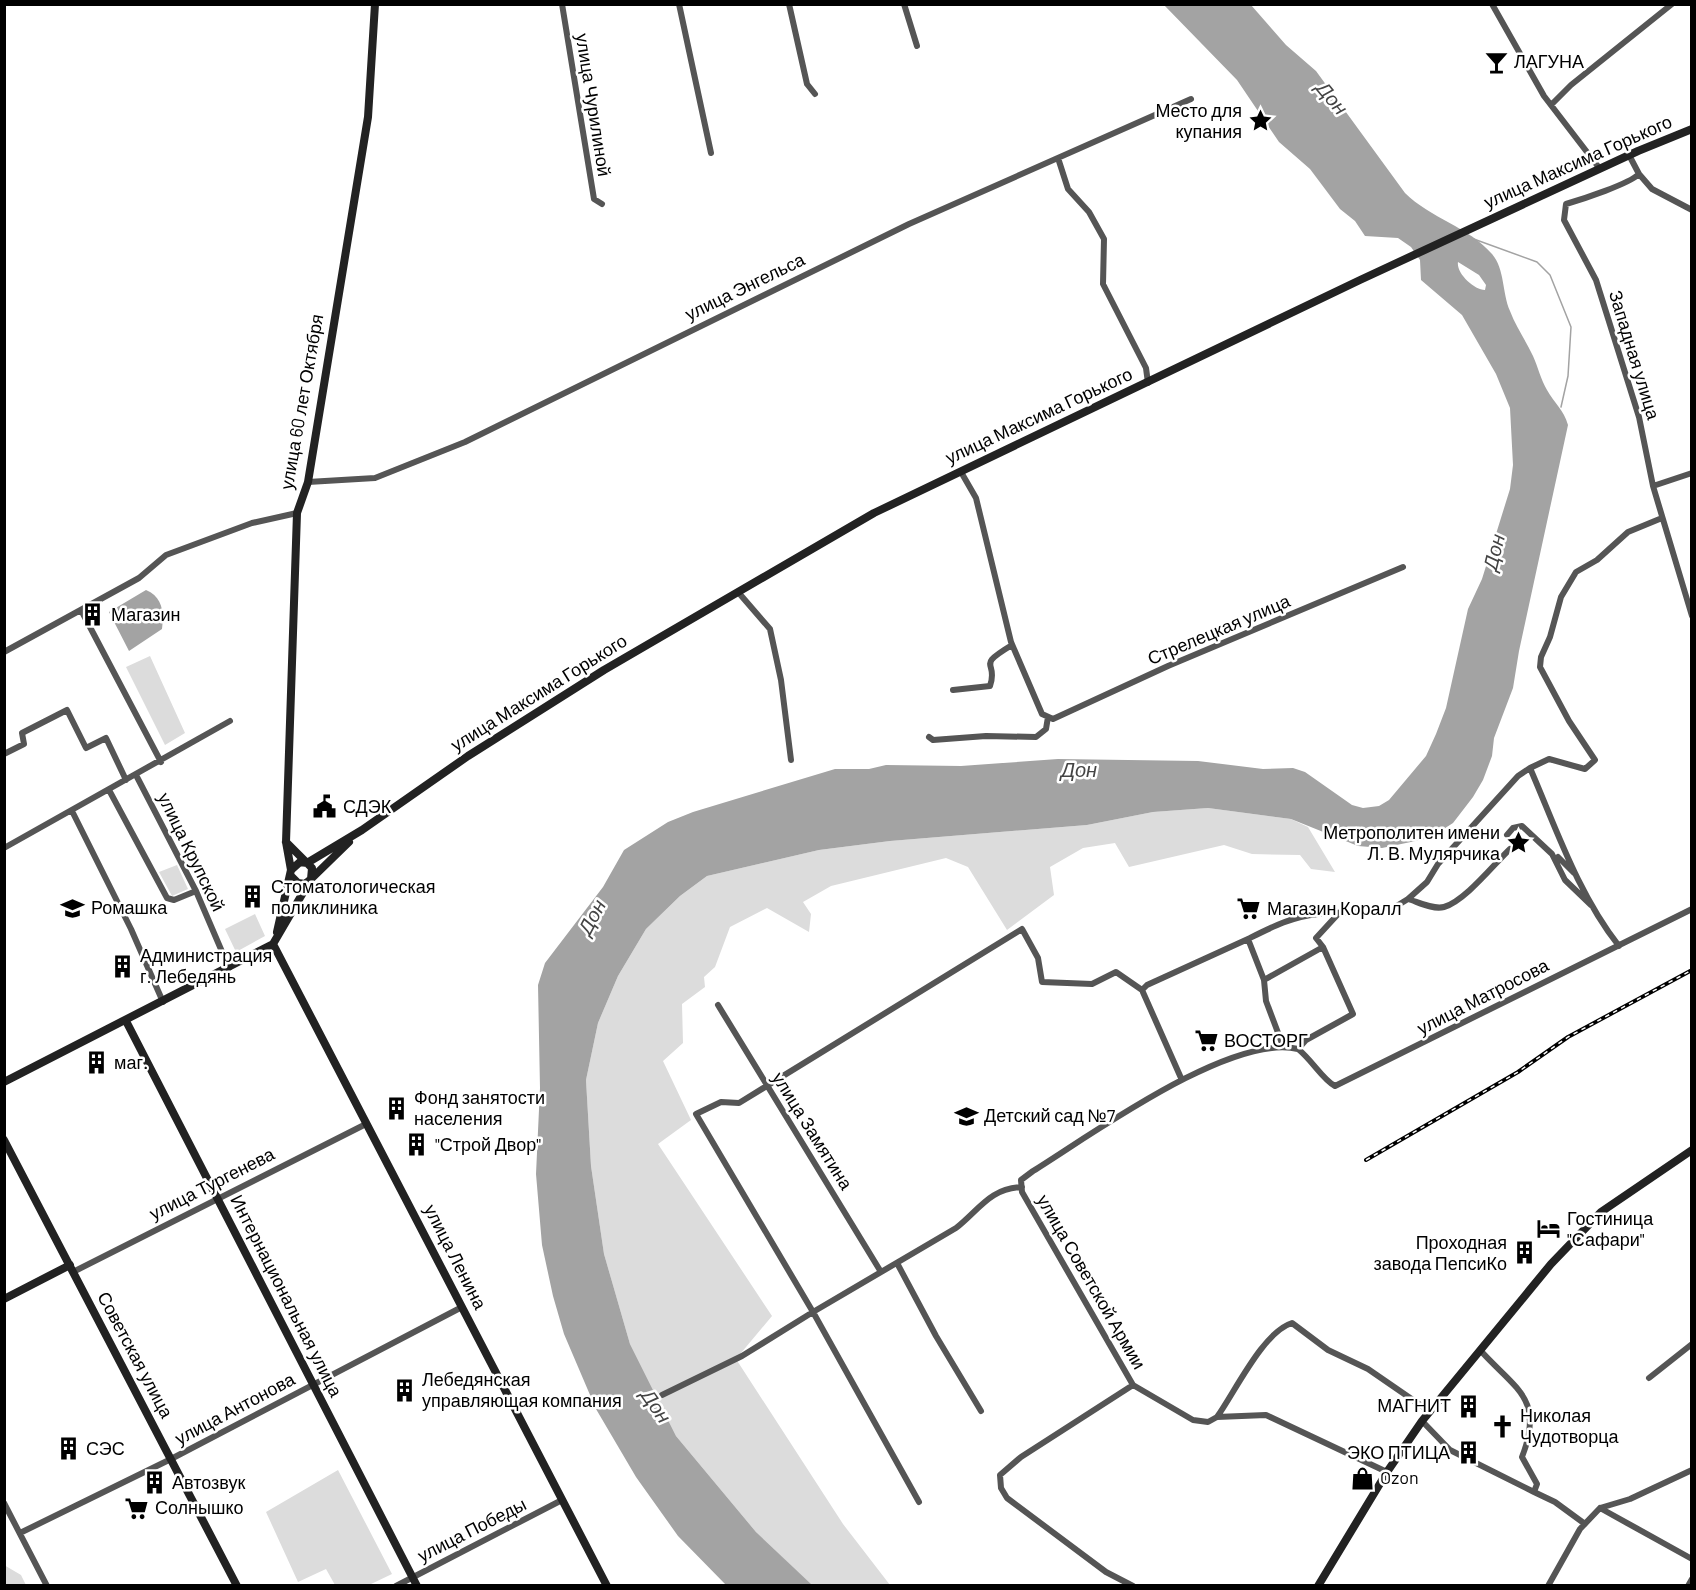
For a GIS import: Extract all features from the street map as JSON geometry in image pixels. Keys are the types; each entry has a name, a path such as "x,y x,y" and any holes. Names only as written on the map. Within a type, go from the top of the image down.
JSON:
{"main road":[{"name":"улица 60 лет Октября","path":"291,873 286,842 297,513 308,482 368,117 375,4"},
{"name":"улица Максима Горького","path":"307,863 363,830 484,746 604,670 874,513 1360,280 1629,155 1692,129"},
{"name":"улица Максима Горького","path":"273,944 311,879 363,830"},
{"path":"286,842 313,871 311,879 301,884 291,873"},
{"path":"4,1082 163,1003 273,944 291,873 298,862 307,863"},
{"name":"улица Ленина","path":"273,944 607,1586"},
{"name":"Интернациональная улица","path":"126,1021 414,1581"},
{"name":"Советская улица","path":"4,1140 237,1586"},
{"path":"1318,1586 1387,1472 1429,1411 1556,1258 1601,1212 1692,1150"},
{"name":"улица Тургенева","path":"4,1299 71,1269"}],"street":[{"name":"улица Чурилиной","path":"562,4 594,199 603,204"},
{"path":"679,4 711,153"},
{"path":"789,4 807,84 815,94"},
{"path":"904,4 917,46"},
{"path":"1492,4 1551,105 1600,169"},
{"path":"1551,105 1570,85 1672,4"},
{"name":"улица Энгельса","path":"308,482 375,478 465,442 802,275 1191,99"},
{"path":"1629,155 1639,174 1652,189 1692,210"},
{"path":"1058,158 1068,189 1089,212 1104,239 1103,284 1146,368 1148,382"},
{"name":"Западная улица","path":"1639,174 1631,182 1611,186 1566,204 1564,220 1596,280 1639,417 1653,486 1692,616"},
{"path":"929,737 933,740 986,736 1036,737 1046,729 1048,717 1042,714 1012,645 976,498 961,472"},
{"path":"1653,486 1692,473"},
{"path":"4,652 139,578 166,555 252,524 297,513"},
{"path":"1142,990 1147,985 1287,920 1369,910 1373,912 1386,907 1390,910 1408,899 1427,882 1438,864 1518,776 1549,759 1585,769 1595,760 1569,721 1540,667 1541,657 1550,637 1561,597 1576,572 1597,560 1628,532 1662,518"},
{"name":"Стрелецкая улица","path":"1048,717 1053,718 1168,666 1403,567"},
{"path":"738,592 770,629 781,680 791,760"},
{"path":"81,610 161,762"},
{"path":"953,690 990,686 988,664 990,659 1012,645"},
{"path":"4,754 24,744 22,733 67,710 86,748 105,738 126,780"},
{"path":"4,848 161,762 230,721"},
{"path":"1530,768 1577,876 1619,946"},
{"name":"улица Крупской","path":"136,775 196,891 229,968"},
{"path":"110,790 167,898 174,900 196,891"},
{"path":"72,811 131,929 163,1003"},
{"path":"1507,835 1513,828 1522,826 1577,876"},
{"path":"1408,899 1446,907 1476,884 1510,849"},
{"path":"1552,854 1565,880 1579,897 1593,906"},
{"name":"улица Матросова","path":"1298,1049 1312,1060 1329,1083 1335,1086 1692,909"},
{"path":"1298,1049 1306,1040 1353,1014 1323,947 1316,938 1339,913"},
{"path":"919,1502 813,1312 696,1114 721,1102 740,1102 1022,929 1038,958 1042,982 1092,984 1116,972 1142,990 1181,1078"},
{"path":"1248,939 1264,980 1266,1001 1283,1046"},
{"path":"1264,980 1323,947"},
{"name":"улица Замятина","path":"718,1005 881,1272"},
{"name":"улица Советской Армии","path":"1298,1049 1283,1046 1257,1050 1181,1078 1033,1171 1021,1180 1022,1187 1062,1263 1133,1385 1193,1420 1208,1422 1217,1418 1266,1415 1387,1472"},
{"name":"улица Тургенева","path":"71,1269 218,1199 366,1124"},
{"path":"662,1395 742,1356 956,1228 976,1213 989,1197 1005,1188 1022,1187"},
{"path":"897,1263 936,1336 981,1411"},
{"name":"улица Антонова","path":"20,1533 171,1459 462,1307"},
{"path":"1217,1418 1270,1337 1292,1323 1328,1350 1368,1369 1429,1411"},
{"path":"1649,1378 1692,1344"},
{"path":"1480,1350 1508,1376 1529,1407 1529,1432 1522,1457 1537,1484 1534,1492"},
{"path":"1133,1385 1021,1457 1000,1475 1001,1488 1007,1498 1106,1572 1133,1586"},
{"path":"1422,1421 1450,1449 1556,1502 1585,1524"},
{"path":"1548,1586 1585,1524 1600,1508 1630,1499 1692,1470"},
{"name":"улица Победы","path":"396,1586 414,1581 562,1500"},
{"path":"4,1503 47,1586"},
{"path":"1600,1508 1692,1559"},
{"path":"1688,1586 1692,1579"}],"shaded area":[{"path":"150,656 185,733 165,745 126,667"},
{"path":"1208,808 1291,819 1308,827 1335,872 1311,869 1300,855 1252,854 1224,845 1129,867 1115,843 1083,848 1050,867 1054,895 1007,930 968,867 946,858 831,886 803,902 811,914 809,932 767,908 730,927 715,967 704,977 705,987 682,1004 683,1043 663,1061 691,1120 658,1144 772,1316 736,1359 843,1524 890,1585 812,1586 756,1532 676,1436 630,1344 604,1254 591,1166 586,1080 598,1023 618,976 646,929 680,896 707,876 819,850 890,841 1087,825 1153,812"},
{"path":"177,865 188,889 172,896 159,872"},
{"path":"255,914 265,936 236,952 225,929"},
{"path":"338,1470 392,1574 369,1585 335,1585 326,1569 298,1582 266,1512"},
{"path":"4,1565 21,1575 26,1585 5,1585"}],"water":[{"name":"Дон","path":"1164,5 1251,5 1286,45 1316,71 1405,193 1415,202 1461,229 1492,254 1499,267 1512,317 1533,356 1545,386 1568,425 1513,688 1494,738 1492,756 1483,780 1453,823 1430,838 1382,848 1358,846 1291,819 1208,808 1153,812 1087,825 890,841 819,850 707,876 680,896 646,929 618,976 598,1023 586,1080 591,1166 604,1254 630,1344 676,1436 756,1532 812,1585 726,1585 678,1536 636,1477 596,1409 564,1334 542,1245 536,1174 540,1088 538,985 545,963 603,887 624,850 668,822 693,812 835,769 869,769 886,765 961,766 1058,759 1198,761 1263,769 1293,768 1305,772 1352,805 1363,808 1379,806 1389,800 1426,756 1446,708 1468,609 1482,579 1510,489 1513,465 1510,408 1496,374 1462,315 1421,280 1420,260 1411,247 1398,238 1365,236 1355,221 1340,209 1310,169 1279,142 1237,80","holes":["1458,262 1479,275 1486,285 1485,290 1467,280 1460,271"]},
{"path":"146,590 159,601 163,617 162,629 129,651 109,612"}],"waterway":[{"path":"1471,238 1537,262 1550,275 1571,327 1568,376 1561,407"}],"railway":[{"path":"1366,1160 1518,1072 1568,1037 1692,970"}],"place":[{"name":"ЛАГУНА","path":"1496,62"},
{"name":"Место для купания","path":"1260,121"},
{"name":"Магазин","path":"93,615"},
{"name":"СДЭК","path":"325,807"},
{"name":"Метрополитен имени Л. В. Мулярчика","path":"1518,843"},
{"name":"Стоматологическая поликлиника","path":"253,897"},
{"name":"Ромашка","path":"73,908"},
{"name":"Магазин Коралл","path":"1249,909"},
{"name":"Администрация г. Лебедянь","path":"122,966"},
{"name":"ВОСТОРГ","path":"1206,1041"},
{"name":"маг.","path":"96,1063"},
{"name":"Фонд занятости населения","path":"396,1108"},
{"name":"Детский сад №7","path":"966,1116"},
{"name":"\"Строй Двор\"","path":"417,1145"},
{"name":"Гостиница \"Сафари\"","path":"1549,1229"},
{"name":"Проходная завода ПепсиКо","path":"1525,1253"},
{"name":"Лебедянская управляющая компания","path":"404,1390"},
{"name":"МАГНИТ","path":"1469,1406"},
{"name":"Николая Чудотворца","path":"1502,1426"},
{"name":"СЭС","path":"68,1449"},
{"name":"ЭКО ПТИЦА","path":"1468,1453"},
{"name":"Ozon","path":"1362,1478"},
{"name":"Автозвук","path":"154,1483"},
{"name":"Солнышко","path":"137,1508"}]}
